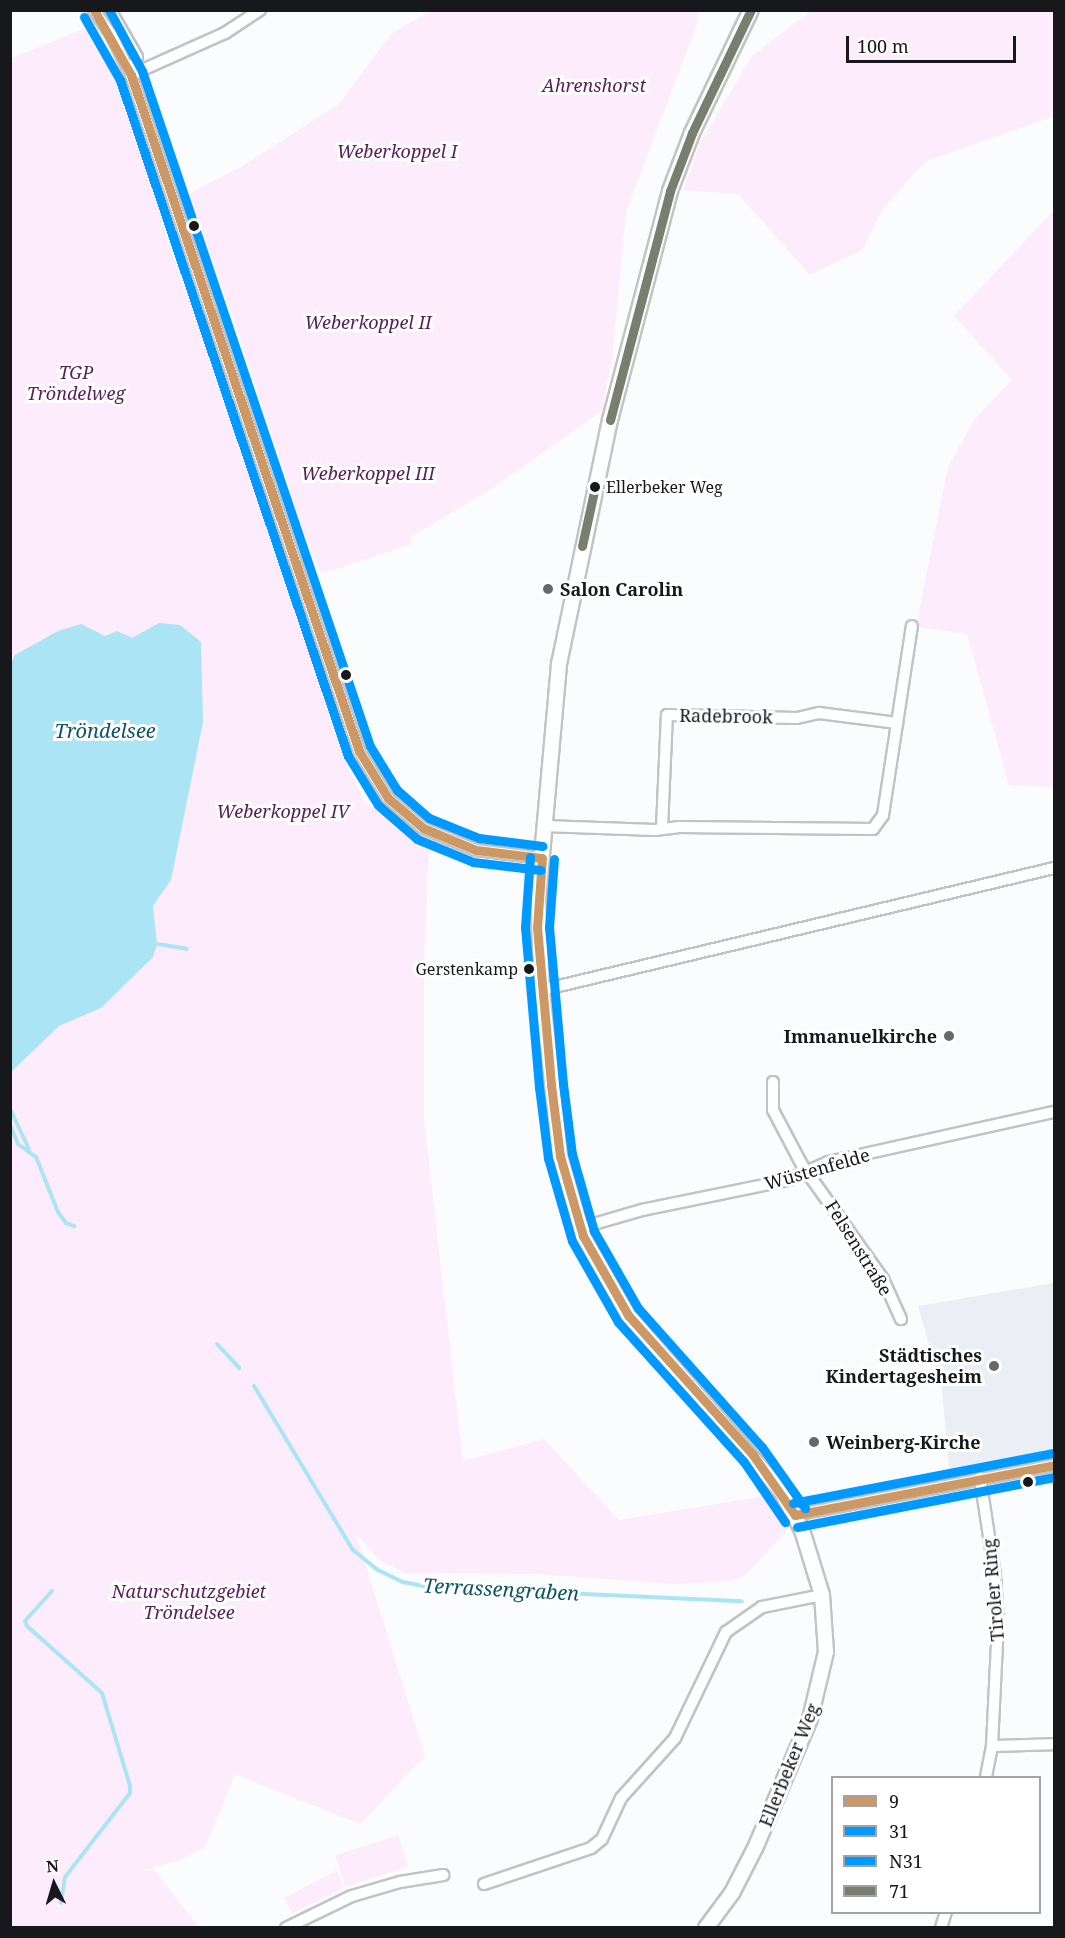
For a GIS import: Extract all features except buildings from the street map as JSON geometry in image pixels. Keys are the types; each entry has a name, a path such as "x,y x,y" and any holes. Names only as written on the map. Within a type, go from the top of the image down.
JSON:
{"street":[{"path":"94,10 111,34 131,75 359,751 388,798 423,828 476,850 542,858"},
{"path":"110,10 137,57 131,75"},
{"path":"131,75 225,33 260,10"},
{"name":"Ellerbeker Weg","path":"706,1928 732,1893 756,1846 810,1719 826,1652 822,1594 810,1549 795,1515 753,1455 628,1315 580,1228 560,1156 537,927 559,664 604,442 670,191 692,133 751,10"},
{"path":"544,826 873,829 883,815 912,626"},
{"name":"Radebrook","path":"662,828 667,715 797,718 819,713 897,723"},
{"path":"542,990 1054,868"},
{"name":"Felsenstraße","path":"773,1082 773,1110 809,1172 883,1280 901,1320"},
{"name":"Wüstenfelde","path":"580,1228 642,1210 809,1172 828,1162 1054,1112"},
{"path":"795,1515 1054,1465"},
{"name":"Tiroler Ring","path":"980,1478 995,1575 998,1623 992,1746 986,1776"},
{"path":"484,1884 591,1848 602,1839 617,1803 675,1738 726,1632 762,1607 822,1594"},
{"path":"992,1746 1054,1744"},
{"path":"286,1928 352,1896 400,1882 443,1875"}],"shaded area":[{"name":"Städtisches Kindertagesheim","path":"1054,1283 1054,1450 949,1469 942,1390 918,1306"}],"green space":[{"path":"430,11 698,11 697,24 626,212 613,352 602,411 485,493 410,537 411,544 321,574 303,532 233,317 186,195 241,167 339,104 391,34"},
{"path":"811,11 1054,11 1054,116 926,161 884,207 862,250 810,275 738,194 683,190 700,143 752,56"},
{"path":"88,27 112,69 148,169 169,247 200,325 348,767 364,801 429,848 424,964 424,1119 463,1461 544,1439 619,1520 766,1496 786,1532 744,1576 729,1581 675,1584 537,1574 405,1573 379,1560 356,1534 425,1756 360,1824 235,1774 205,1847 177,1861 141,1871 154,1870 199,1927 11,1927 10,59"},
{"path":"1054,210 1054,787 1009,785 967,634 916,627 948,467 975,419 1012,380 954,316"},
{"path":"398,1835 408,1866 345,1887 335,1855"},
{"path":"337,1870 343,1889 292,1913 284,1898"}],"water":[{"name":"Tröndelsee","path":"159,623 180,625 201,642 203,722 171,880 153,906 157,944 153,957 101,1008 59,1026 11,1072 11,663 15,655 58,631 81,624 105,636 117,631 132,638"}],"waterway":[{"path":"157,944 187,949"},
{"path":"10,1109 29,1149"},
{"name":"Terrassengraben","path":"10,1125 18,1144 36,1157 58,1212 66,1223 74,1226"},
{"name":"Terrassengraben","path":"217,1344 239,1368"},
{"name":"Terrassengraben","path":"254,1386 353,1550 378,1570 403,1582 429,1587 742,1601"},
{"path":"52,1591 25,1621 27,1626 102,1693 130,1786 130,1793 65,1877 61,1903"}],"transit line":[{"name":"9","path":"94,10 131,75 359,751 388,798 423,828 476,850 542,858"},
{"name":"N31","path":"109,10 142,71 370,746 397,790 429,818 479,838 543,846"},
{"name":"71","path":"610,420 670,191 692,133 751,10"},
{"name":"31","path":"84,17 120,80 348,756 378,805 417,839 473,862 541,870"},
{"name":"71","path":"582,546 595,487"},
{"name":"31","path":"530,857 525,927 539,1087 548,1158 572,1241 618,1322 744,1462 785,1522"},
{"name":"9","path":"542,858 537,927 551,1085 560,1156 583,1236 628,1315 753,1455 795,1515"},
{"name":"N31","path":"554,859 549,927 563,1084 572,1154 594,1231 638,1308 762,1447 805,1508"},
{"name":"N31","path":"793,1503 1052,1453"},
{"name":"9","path":"795,1515 1054,1465"},
{"name":"31","path":"797,1527 1054,1477"}],"place":[{"name":"Ellerbeker Weg","path":"595,487"},
{"name":"Salon Carolin","path":"548,589"},
{"name":"Gerstenkamp","path":"529,969"},
{"name":"Immanuelkirche","path":"949,1036"},
{"name":"Städtisches Kindertagesheim","path":"994,1366"},
{"name":"Weinberg-Kirche","path":"814,1442"}],"park label":[{"name":"Ahrenshorst","path":"594,85"},
{"name":"Weberkoppel I","path":"397,151"},
{"name":"Weberkoppel II","path":"368,322"},
{"name":"TGP Tröndelweg","path":"76,383"},
{"name":"Weberkoppel III","path":"368,473"},
{"name":"Weberkoppel IV","path":"283,811"},
{"name":"Naturschutzgebiet Tröndelsee","path":"189,1602"}]}
